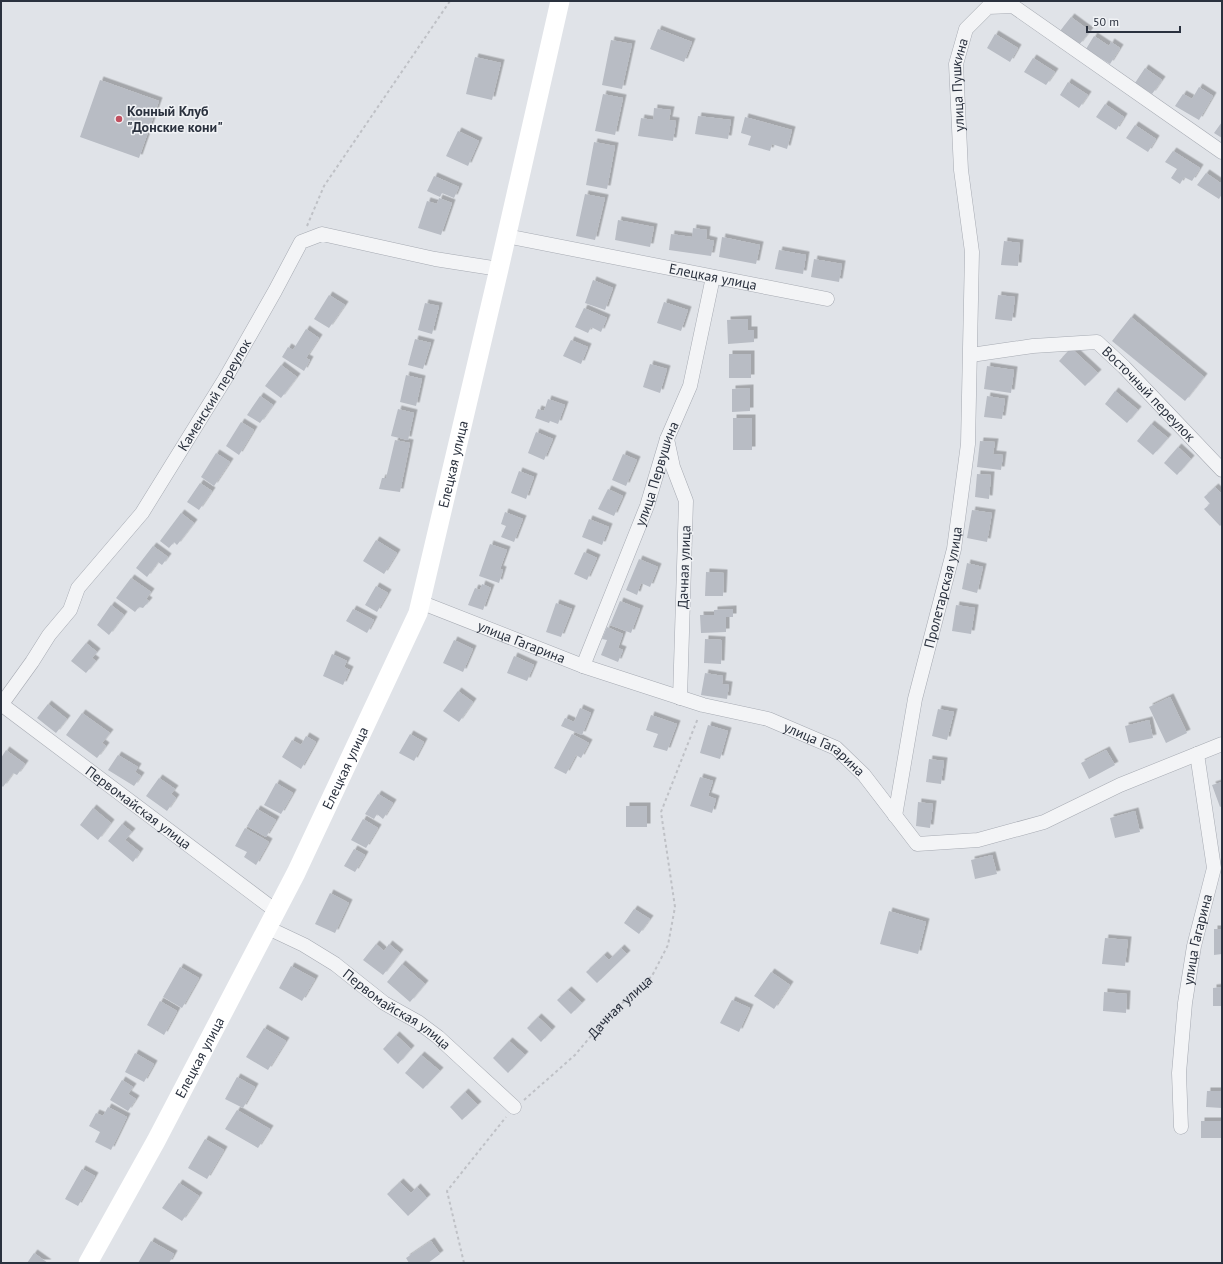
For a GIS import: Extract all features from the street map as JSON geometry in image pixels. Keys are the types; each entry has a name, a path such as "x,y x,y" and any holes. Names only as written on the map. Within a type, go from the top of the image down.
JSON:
{"main road":[{"name":"Елецкая улица","path":"88,1263 156,1141 296,873 418,613 560,1"}],"street":[{"name":"улица Пушкина","path":"971,355 972,252 961,170 956,64 966,29 988,7 1013,6 1222,152"},
{"path":"301,242 322,234 435,259 499,269"},
{"name":"Елецкая улица","path":"506,236 826,299"},
{"name":"Каменский переулок","path":"1,705 32,662 49,635 70,610 78,588 142,513 225,379 301,242"},
{"name":"улица Первушина","path":"583,666 647,506 667,439 690,386 712,276"},
{"name":"Восточный переулок","path":"971,355 1033,346 1097,342 1124,367 1222,470"},
{"name":"Пролетарская улица","path":"895,816 915,699 954,550 968,444 971,355"},
{"name":"Дачная улица","path":"667,439 673,467 686,501 680,698"},
{"name":"улица Гагарина","path":"420,602 583,666 703,705 768,719 836,748 864,775 917,844 978,840 1044,822 1120,785 1222,744"},
{"name":"Первомайская улица","path":"1,705 276,911"},
{"name":"улица Гагарина","path":"1181,1127 1179,1073 1184,1003 1194,946 1214,868 1197,754"},
{"name":"Первомайская улица","path":"268,928 304,945 335,964 384,1003 428,1029 514,1107"}],"path":[{"path":"301,242 324,186 450,1"},
{"name":"Дачная улица","path":"464,1263 446,1192 514,1107 527,1098 575,1055 607,1017 652,976 668,945 675,907 661,812 703,705"}],"building":[{"path":"1071,17 1090,31 1079,45 1060,31"},
{"path":"658,29 692,42 684,62 650,49"},
{"path":"995,34 1018,48 1010,62 987,48"},
{"path":"1094,36 1109,46 1111,42 1120,48 1110,64 1086,49"},
{"path":"611,40 632,44 622,89 602,85"},
{"path":"475,57 501,63 492,100 466,94"},
{"path":"1033,58 1055,72 1046,85 1024,72"},
{"path":"1145,68 1162,80 1152,94 1135,83"},
{"name":"Конный Клуб \"Донские кони\"","path":"100,80 159,101 139,158 80,137"},
{"path":"1068,82 1088,95 1079,108 1060,95"},
{"path":"1199,87 1213,96 1199,120 1175,106 1183,94 1192,99"},
{"path":"603,94 623,98 615,135 595,131"},
{"path":"1105,104 1124,117 1116,130 1096,117"},
{"path":"654,108 671,110 669,120 676,121 673,141 638,136 641,118 653,120"},
{"path":"698,116 731,120 728,139 695,134"},
{"path":"745,117 792,130 787,149 772,144 770,151 748,145 751,136 741,133"},
{"path":"1222,122 1222,138 1214,133"},
{"path":"1135,125 1156,139 1148,152 1126,138"},
{"path":"458,131 479,141 468,166 446,156"},
{"path":"594,142 615,146 607,189 586,185"},
{"path":"1173,151 1200,168 1192,181 1184,177 1180,184 1171,178 1177,169 1165,162"},
{"path":"1206,173 1222,184 1222,194 1219,199 1197,185"},
{"path":"434,176 459,187 454,198 442,193 440,197 427,191"},
{"path":"585,194 605,198 595,240 576,236"},
{"path":"439,198 452,203 441,235 418,228 427,201 437,204"},
{"path":"618,220 654,227 650,247 615,240"},
{"path":"693,228 707,230 706,239 714,241 711,256 669,250 671,234 692,237"},
{"path":"722,237 760,245 756,264 719,257"},
{"path":"1004,241 1020,243 1018,266 1001,265"},
{"path":"779,250 806,255 803,274 775,269"},
{"path":"814,259 842,264 839,282 811,277"},
{"path":"593,280 613,288 605,310 585,303"},
{"path":"329,295 345,305 329,328 314,319"},
{"path":"998,295 1015,297 1012,321 995,319"},
{"path":"664,302 688,310 681,331 657,323"},
{"path":"425,303 439,306 432,334 418,330"},
{"path":"584,308 607,318 601,332 591,327 588,333 575,327"},
{"path":"1131,317 1204,377 1185,401 1112,341"},
{"path":"748,319 748,330 754,330 754,342 728,344 727,320"},
{"path":"306,329 319,338 306,358 310,360 304,371 282,357 288,347 293,350"},
{"path":"415,339 431,343 423,369 408,365"},
{"path":"571,340 588,347 581,364 563,356"},
{"path":"1071,348 1098,373 1085,386 1059,361"},
{"path":"729,354 751,354 751,378 729,378"},
{"path":"650,364 667,369 660,393 643,387"},
{"path":"281,365 297,377 281,398 265,386"},
{"path":"987,366 1014,370 1011,393 984,389"},
{"path":"406,375 422,379 416,406 400,402"},
{"path":"750,388 750,411 732,412 732,389"},
{"path":"1115,391 1138,410 1127,423 1105,404"},
{"path":"260,396 273,405 260,423 247,415"},
{"path":"987,396 1005,399 1002,419 984,417"},
{"path":"548,399 565,405 558,424 550,421 549,423 535,418 538,409 544,411"},
{"path":"398,409 414,413 408,440 391,436"},
{"path":"733,418 752,418 752,450 733,450"},
{"path":"241,422 254,430 239,455 226,446"},
{"path":"1151,424 1168,438 1153,455 1137,441"},
{"path":"536,432 553,439 544,460 528,453"},
{"path":"395,440 410,443 400,492 379,489 382,478 386,478"},
{"path":"980,441 995,442 993,454 1003,455 1001,470 977,467"},
{"path":"1178,447 1191,459 1177,475 1164,463"},
{"path":"216,453 230,462 214,486 201,477"},
{"path":"623,454 637,460 626,486 612,480"},
{"path":"519,471 534,477 526,499 511,493"},
{"path":"977,474 991,475 989,499 975,497"},
{"path":"200,483 212,491 199,510 187,502"},
{"path":"1215,487 1222,494 1222,524 1220,526 1204,509 1210,504 1204,497"},
{"path":"608,489 623,496 614,516 598,509"},
{"path":"972,510 992,513 987,542 967,538"},
{"path":"505,512 523,519 514,542 501,537 506,526 501,524"},
{"path":"181,513 194,523 177,545 174,542 169,548 160,541"},
{"path":"589,519 609,527 602,545 582,537"},
{"path":"376,540 397,553 384,574 363,561"},
{"path":"490,544 507,550 500,569 503,570 499,583 479,576"},
{"path":"153,546 168,557 162,565 158,562 147,577 136,568"},
{"path":"584,552 597,558 587,580 574,574"},
{"path":"639,559 658,567 650,587 641,583 637,595 626,590"},
{"path":"967,563 983,567 977,593 962,589"},
{"path":"706,572 724,573 723,596 705,596"},
{"path":"131,578 151,592 146,599 149,601 143,608 139,607 135,612 116,598"},
{"path":"482,584 491,588 483,610 468,605 475,588 480,590"},
{"path":"376,586 388,593 377,612 365,605"},
{"path":"620,601 640,609 631,633 610,625"},
{"path":"556,603 572,609 561,637 546,632"},
{"path":"111,605 124,615 109,635 97,625"},
{"path":"956,605 975,608 971,634 952,631"},
{"path":"353,609 374,620 367,633 346,621"},
{"path":"733,609 733,617 726,617 726,632 701,633 700,615 714,615 714,610"},
{"path":"607,627 623,634 618,648 623,650 618,662 601,655 607,640 602,639"},
{"path":"705,639 722,640 721,664 704,663"},
{"path":"454,640 473,649 463,672 443,663"},
{"path":"86,643 97,652 92,658 96,661 86,673 71,661"},
{"path":"332,654 347,661 344,667 350,670 343,685 323,676"},
{"path":"514,656 534,665 527,681 507,673"},
{"path":"705,673 723,676 722,684 729,685 727,699 701,695"},
{"path":"458,691 473,702 459,722 443,711"},
{"path":"1170,697 1187,733 1166,743 1149,707"},
{"path":"48,704 67,719 56,733 37,718"},
{"path":"580,708 591,713 582,735 561,726 565,718 574,722"},
{"path":"938,709 954,712 947,740 932,736"},
{"path":"82,713 110,733 102,743 106,746 97,758 66,735"},
{"path":"651,715 677,724 667,751 653,747 658,734 646,730"},
{"path":"1149,720 1153,738 1129,743 1125,726"},
{"path":"708,725 728,731 720,759 700,753"},
{"path":"410,734 424,742 414,761 399,753"},
{"path":"572,734 589,743 581,758 576,755 566,774 554,768"},
{"path":"306,736 316,742 301,769 282,757 292,740 301,745"},
{"path":"6,750 25,764 17,775 13,773 3,787 1,785 1,758"},
{"path":"1106,750 1115,765 1089,779 1081,763"},
{"path":"118,755 138,767 135,772 141,776 134,786 108,770"},
{"path":"929,759 944,761 941,784 926,782"},
{"path":"700,777 713,781 708,796 716,799 712,813 690,806"},
{"path":"159,778 175,789 171,794 176,798 167,811 146,796"},
{"path":"1222,782 1222,806 1220,807 1212,785"},
{"path":"276,783 293,793 281,814 264,805"},
{"path":"378,794 393,803 383,819 377,814 374,819 365,814"},
{"path":"918,802 933,804 930,828 916,826"},
{"path":"626,806 647,806 647,827 626,827"},
{"path":"93,808 111,823 98,840 80,825"},
{"path":"257,809 276,820 266,837 247,826"},
{"path":"1135,811 1140,832 1115,838 1110,818"},
{"path":"363,819 378,828 366,848 351,840"},
{"path":"122,824 132,832 125,840 140,852 133,862 108,841"},
{"path":"245,828 269,842 256,865 244,857 247,852 235,846"},
{"path":"354,849 365,855 355,872 344,866"},
{"path":"992,855 997,874 975,879 971,860"},
{"path":"330,893 349,903 335,933 315,924"},
{"path":"634,909 650,919 639,934 624,923"},
{"path":"889,911 926,922 918,954 880,944"},
{"path":"1214,929 1222,929 1222,954 1214,955"},
{"path":"1105,938 1128,940 1125,966 1102,964"},
{"path":"376,944 384,951 389,944 400,953 383,975 363,960"},
{"path":"621,948 627,954 597,983 586,972 604,955 609,960"},
{"path":"402,964 425,984 410,1002 387,982"},
{"path":"291,966 315,979 302,1001 279,988"},
{"path":"180,967 199,978 182,1008 163,997"},
{"path":"771,972 790,985 774,1009 754,996"},
{"path":"1222,987 1222,1006 1213,1006 1213,988"},
{"path":"568,990 582,1003 571,1014 557,1000"},
{"path":"1104,992 1127,994 1126,1013 1103,1011"},
{"path":"732,1000 750,1008 739,1032 720,1023"},
{"path":"160,1001 177,1011 164,1035 147,1025"},
{"path":"538,1017 552,1030 541,1042 527,1028"},
{"path":"264,1028 286,1041 268,1070 246,1057"},
{"path":"396,1035 411,1049 398,1064 383,1049"},
{"path":"509,1041 525,1055 508,1073 493,1058"},
{"path":"135,1053 154,1064 144,1082 125,1072"},
{"path":"421,1055 440,1071 423,1089 405,1073"},
{"path":"237,1077 255,1087 243,1108 225,1099"},
{"path":"122,1080 133,1087 128,1094 136,1099 128,1111 110,1100"},
{"path":"1207,1091 1222,1091 1222,1108 1206,1107"},
{"path":"465,1092 478,1105 462,1120 450,1107"},
{"path":"108,1107 127,1117 111,1150 95,1142 100,1132 89,1126 96,1113 103,1116"},
{"path":"237,1110 270,1129 258,1148 225,1129"},
{"path":"1201,1121 1222,1121 1222,1138 1201,1138"},
{"path":"205,1139 224,1150 207,1179 188,1168"},
{"path":"82,1169 95,1176 78,1206 65,1199"},
{"path":"400,1182 411,1193 417,1187 427,1198 408,1216 387,1194"},
{"path":"179,1183 199,1196 182,1221 162,1208"},
{"path":"151,1241 174,1254 169,1263 138,1263"},
{"path":"431,1241 440,1254 428,1263 409,1263 406,1258"},
{"path":"34,1253 48,1263 27,1263"}],"place":[{"name":"Конный Клуб \"Донские кони\"","path":"119,119"}]}
